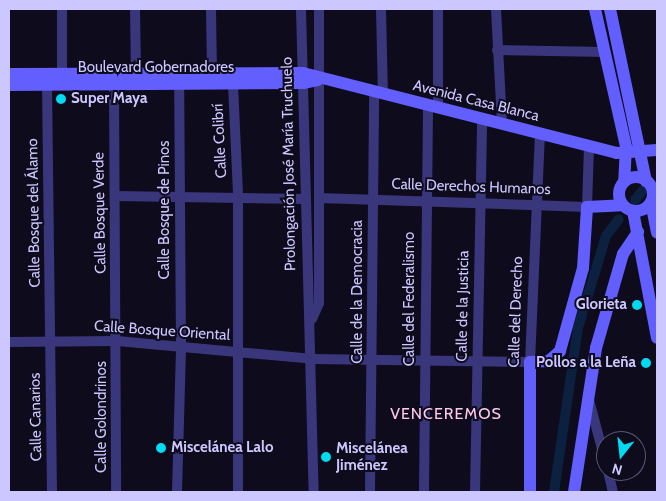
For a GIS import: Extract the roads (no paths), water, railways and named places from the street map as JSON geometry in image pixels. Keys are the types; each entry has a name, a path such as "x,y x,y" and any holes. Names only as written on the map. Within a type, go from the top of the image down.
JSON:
{"main road":[{"path":"595,9 626,154 624,181 619,192 638,232 657,338"},
{"path":"610,9 646,181 653,195 657,232"},
{"name":"Boulevard Gobernadores","path":"9,86 114,85 179,79 212,73 303,78"},
{"name":"Boulevard Gobernadores","path":"9,74 136,74 233,84 303,78"},
{"name":"Avenida Casa Blanca","path":"303,78 378,93 626,154"},
{"path":"626,154 657,150"},
{"path":"624,181 635,177 646,181"},
{"path":"628,208 644,209 653,195"},
{"path":"530,362 548,361 560,351 583,268 587,207"},
{"name":"Calle Derechos Humanos","path":"587,207 628,208"},
{"path":"574,492 587,391 613,285 623,254 638,232"},
{"name":"Calle del Derecho","path":"530,362 530,492"}],"street":[{"path":"62,9 62,74"},
{"path":"135,9 136,74"},
{"path":"210,9 212,73"},
{"name":"Prolongación José María Truchuelo","path":"301,9 307,302 312,319 314,492"},
{"name":"Prolongación José María Truchuelo","path":"312,319 319,302 319,9"},
{"name":"Calle de la Democracia","path":"370,492 373,357 373,201 381,9"},
{"name":"Calle del Federalismo","path":"424,492 425,202 433,107 438,9"},
{"path":"496,9 502,124"},
{"path":"497,50 605,52"},
{"name":"Calle Bosque de Pinos","path":"177,492 181,347 179,79"},
{"name":"Calle Colibrí","path":"233,84 238,196 240,351 238,492"},
{"name":"Calle Bosque del Álamo","path":"47,85 50,340"},
{"name":"Calle Bosque Verde","path":"114,85 117,341"},
{"name":"Calle de la Justicia","path":"475,492 482,119"},
{"name":"Calle del Derecho","path":"530,362 535,206 540,134"},
{"path":"587,207 589,146"},
{"path":"115,196 238,196 306,199"},
{"name":"Calle Derechos Humanos","path":"319,198 587,207"},
{"name":"Calle Bosque Oriental","path":"9,342 50,340 117,341 313,358 373,357 530,362"},
{"name":"Calle Canarios","path":"50,340 52,492"},
{"name":"Calle Golondrinos","path":"116,492 117,341"},
{"path":"587,391 597,431"}],"waterway":[{"path":"635,200 643,190"},
{"path":"554,492 578,328 606,236 619,219"}],"place":[{"name":"Super Maya","path":"61,99"},
{"name":"Glorieta","path":"637,305"},
{"name":"Pollos a la Leña","path":"646,363"},
{"name":"Miscelánea Lalo","path":"161,448"},
{"name":"Miscelánea Jiménez","path":"326,457"}],"district":[{"name":"VENCEREMOS","path":"446,414"}]}
